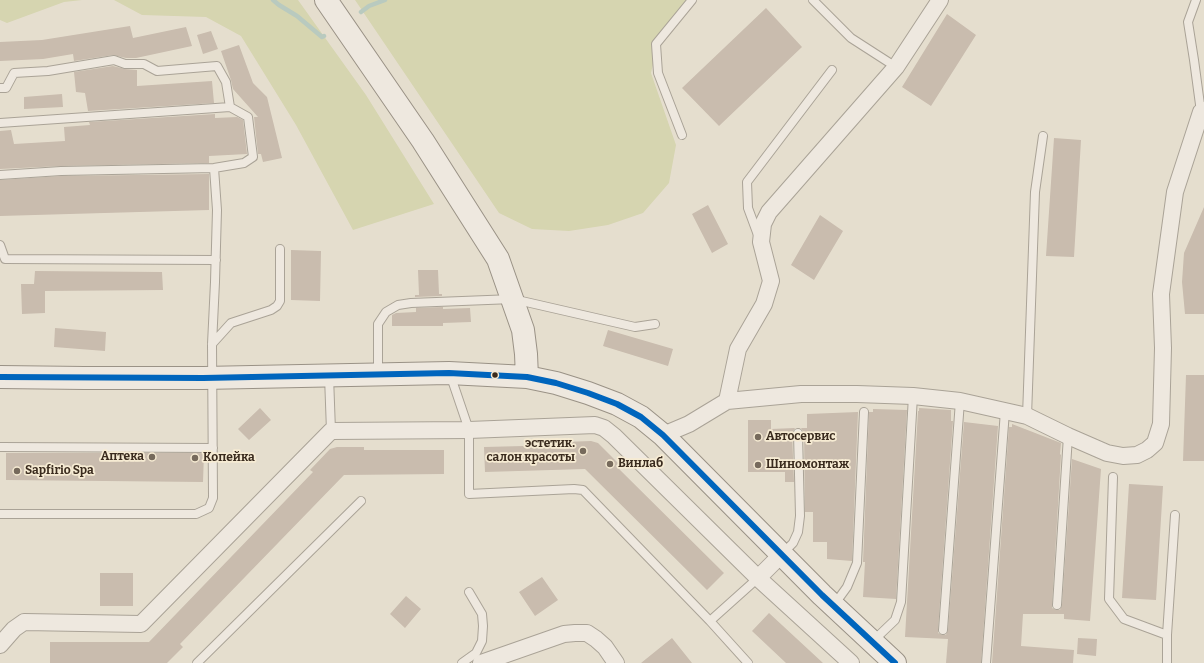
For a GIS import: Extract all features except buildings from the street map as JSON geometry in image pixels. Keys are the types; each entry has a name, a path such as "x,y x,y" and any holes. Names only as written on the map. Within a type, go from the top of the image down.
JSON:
{"main road":[{"path":"326,0 423,140 498,260 523,330 527,377"},
{"path":"0,376 84,381 449,374 527,377 556,383 582,391 617,404 641,417 663,434 833,605 895,663"}],"street":[{"path":"727,401 738,349 764,304 770,281 761,242 763,224 769,212 896,67 940,0"},
{"path":"663,434 689,424 727,401 802,394 914,396 960,401 1027,416 1107,453 1123,456 1137,455 1147,450 1156,443 1161,424 1161,294 1175,192 1202,111"},
{"path":"0,645 14,629 24,622 140,624 331,431 469,430 595,425 604,428 758,578 851,663"},
{"path":"758,578 782,554"},
{"path":"481,663 564,634 575,633 587,633 596,639 605,647 616,663"}],"lane":[{"path":"682,135 658,73 656,44 692,0"},
{"path":"813,0 851,38 896,67"},
{"path":"1196,0 1188,22 1202,111"},
{"path":"0,88 6,88 14,73 48,71 114,60 125,64 144,64 157,71 217,66 226,82 230,106"},
{"path":"761,242 748,208 747,182 832,70"},
{"path":"0,123 230,106 248,117 254,157 244,163 214,168 61,171 0,175"},
{"path":"1027,416 1035,192 1043,136"},
{"path":"0,514 196,514 209,508 213,498 212,344 217,210 214,168"},
{"path":"0,245 5,259 216,260"},
{"path":"212,344 231,323 271,310 277,306 280,301 280,249"},
{"path":"378,375 378,324 386,312 398,305 411,303 513,300 635,327 655,324"},
{"path":"449,374 469,430 469,494 574,489 583,490 710,621 748,663"},
{"path":"329,376 331,431"},
{"path":"873,642 895,620 901,602 914,396"},
{"path":"944,630 960,401"},
{"path":"986,663 1005,411"},
{"path":"833,605 847,587 856,562 864,412"},
{"path":"782,554 793,543 798,532 800,516 798,433"},
{"path":"1057,605 1068,436"},
{"path":"0,447 213,448"},
{"path":"1113,477 1109,599 1124,619 1167,636"},
{"path":"197,663 360,501"},
{"path":"1167,663 1167,636 1175,515"},
{"path":"710,621 758,578"},
{"path":"462,663 476,653 482,642 482,614 470,592"}],"green space":[{"path":"0,0 82,0 64,2 7,23 0,20"},
{"path":"114,0 298,0 366,95 434,204 353,230 296,125 241,36 206,17 142,15"},
{"path":"355,0 687,0 659,37 651,73 676,145 669,183 643,213 608,225 569,231 532,229 499,213"}],"waterway":[{"path":"273,0 297,16 322,37 324,36"},
{"path":"361,12 369,6 385,0"}],"transit line":[{"path":"0,377 203,378 449,373 527,377 556,383 588,393 617,404 641,417 663,435 822,595 895,663"}],"place":[{"name":"Автосервис","path":"758,437"},
{"name":"эстетик. салон красоты","path":"583,451"},
{"name":"Аптека","path":"152,457"},
{"name":"Копейка","path":"195,458"},
{"name":"Винлаб","path":"610,464"},
{"name":"Шиномонтаж","path":"758,465"},
{"name":"Sapfirio Spa","path":"17,471"}]}
